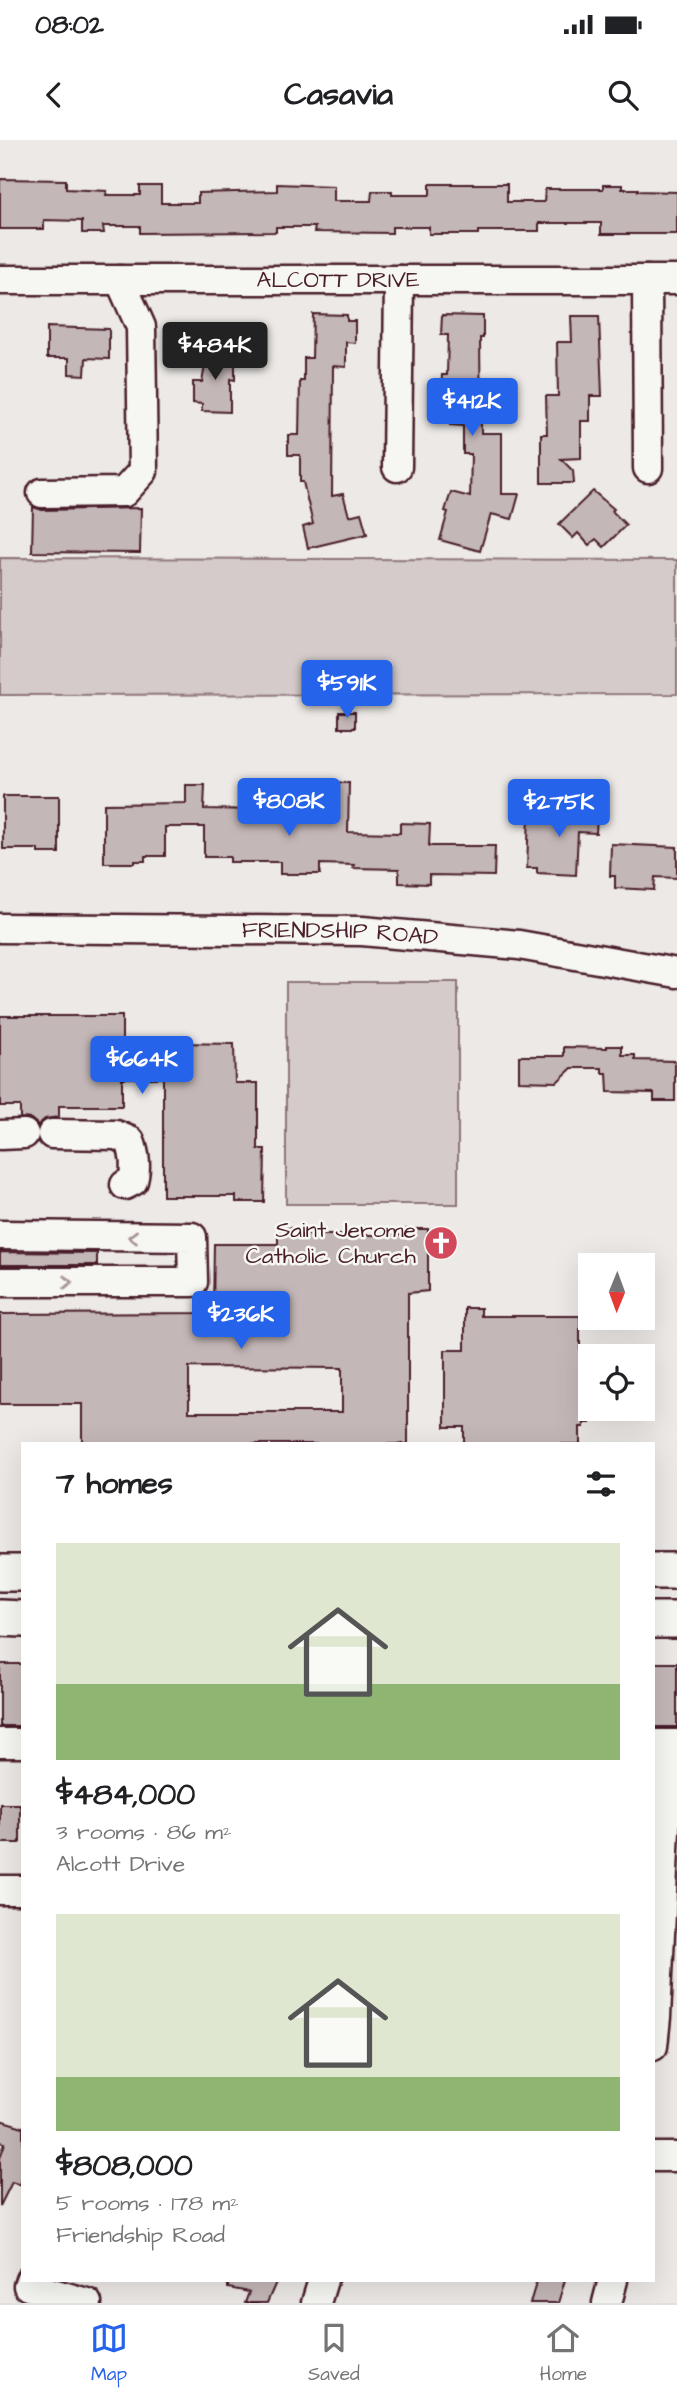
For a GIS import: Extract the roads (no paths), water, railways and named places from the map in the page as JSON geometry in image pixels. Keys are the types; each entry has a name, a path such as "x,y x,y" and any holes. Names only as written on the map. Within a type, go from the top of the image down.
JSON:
{"main road":[{"path":"655,1571 677,1571"},
{"path":"0,1573 21,1573"},
{"path":"0,1618 21,1619"},
{"path":"655,1620 677,1620"}],"street":[{"name":"ALCOTT DRIVE","path":"0,280 677,280"},
{"path":"42,493 124,492 143,471 141,327 120,280"},
{"path":"397,467 399,280"},
{"path":"647,280 648,468"},
{"name":"FRIENDSHIP ROAD","path":"0,929 362,931 519,945 677,973"},
{"path":"52,1134 116,1135 130,1141 135,1154 136,1172 134,1181 125,1185"},
{"path":"0,1234 192,1237 193,1282 0,1282"},
{"path":"0,1743 21,1743"},
{"path":"655,2018 664,1890 666,1752"},
{"path":"0,1890 21,1890"},
{"path":"655,2157 677,2157"},
{"path":"316,2303 322,2282"},
{"path":"607,2303 612,2282"},
{"path":"29,2283 87,2303"}],"place":[{"name":"Saint Jerome Catholic Church","path":"441,1243"}]}
